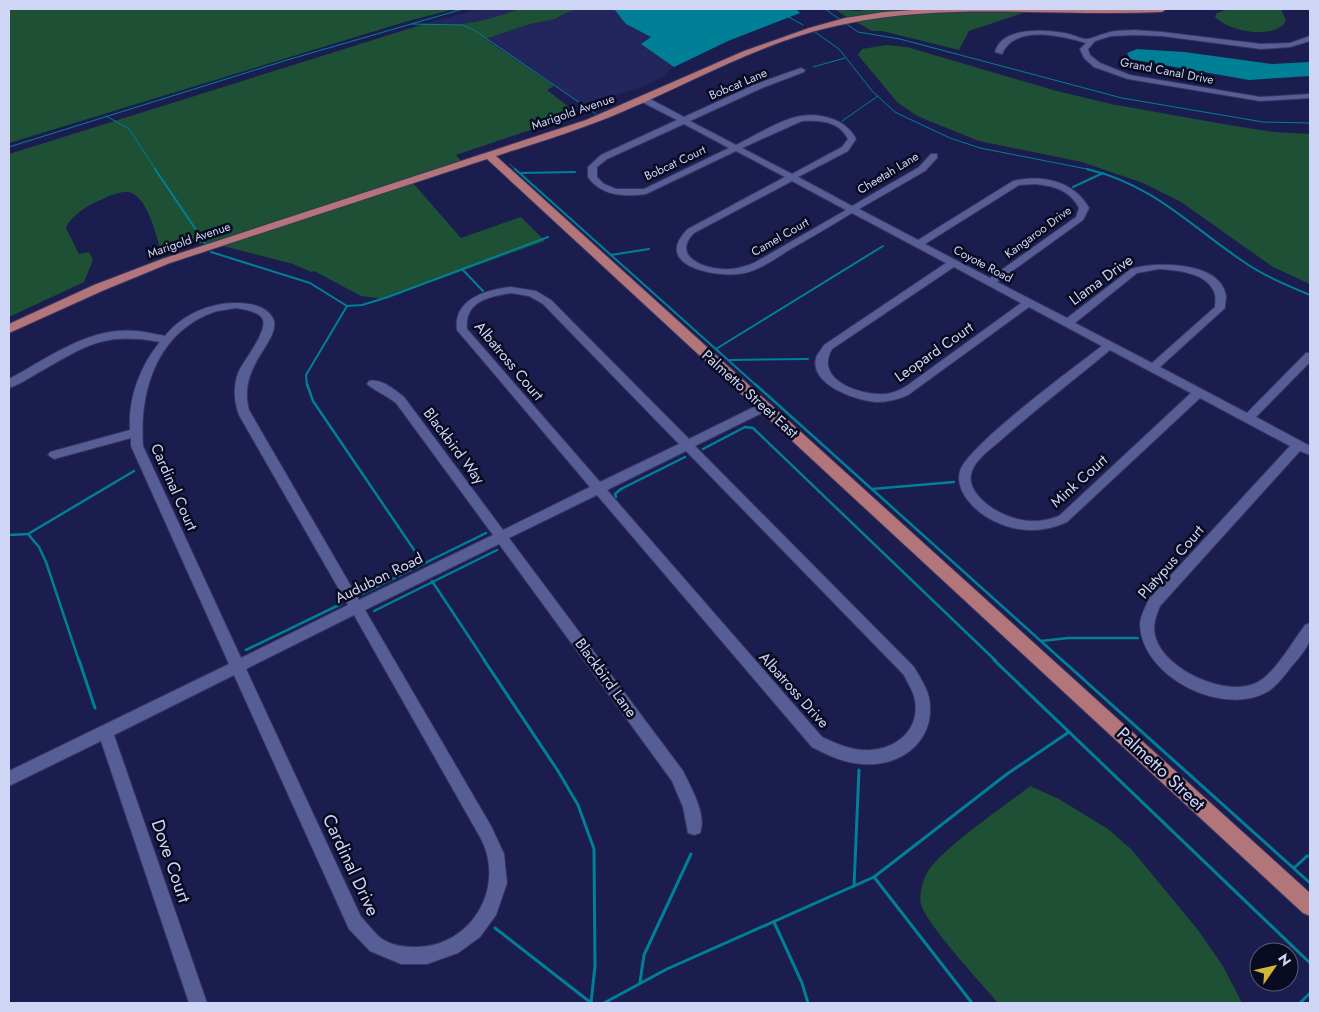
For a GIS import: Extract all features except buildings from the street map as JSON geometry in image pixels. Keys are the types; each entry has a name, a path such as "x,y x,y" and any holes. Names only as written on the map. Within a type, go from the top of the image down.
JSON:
{"main road":[{"name":"Marigold Avenue","path":"9,329 98,288 166,261 582,124 645,100 766,45 810,30 851,20 898,13 951,9 1162,9"},
{"name":"Palmetto Street East","path":"490,155 1012,632"},
{"name":"Palmetto Street","path":"1012,632 1310,906"}],"street":[{"name":"Grand Canal Drive","path":"1310,38 1287,45 1260,46 1182,36 1124,32 1102,35 1088,41 1085,47 1085,51 1090,59 1107,70 1124,76 1253,98 1272,100 1310,96"},
{"path":"999,52 1006,41 1030,33 1062,35 1088,41"},
{"name":"Bobcat Lane","path":"684,120 759,86 801,70"},
{"name":"Coyote Road","path":"645,100 1310,452"},
{"name":"Camel Court","path":"735,147 788,122 802,118 828,120 840,125 848,132 852,139 847,148 687,234 681,245 684,256 696,266 725,272 748,269 853,209"},
{"name":"Bobcat Court","path":"684,120 600,160 591,171 594,180 604,188 615,191 646,191 735,147"},
{"name":"Cheetah Lane","path":"853,209 922,169 934,156"},
{"name":"Kangaroo Drive","path":"918,244 1016,184 1032,181 1050,183 1066,189 1080,199 1084,208 1080,218 990,282"},
{"name":"Leopard Court","path":"954,263 828,346 822,354 821,364 828,378 842,389 864,396 887,397 901,394 912,388 1028,302"},
{"name":"Llama Drive","path":"1068,323 1134,271 1143,267 1154,265 1173,266 1198,274 1216,289 1221,299 1220,308 1153,368"},
{"name":"Albatross Court","path":"598,489 465,334 461,325 462,316 468,307 477,300 496,292 511,290 532,293 543,298 687,445"},
{"name":"Cardinal Court","path":"237,666 141,458 135,433 135,411 142,383 150,364 167,340 187,320 202,312 219,307 245,306 257,310 266,318 269,325 268,333 251,359 242,379 240,400 243,410 356,608"},
{"path":"9,384 83,344 106,336 135,334 167,340"},
{"name":"Mink Court","path":"1110,345 973,459 965,473 966,484 971,495 980,506 1003,520 1021,525 1040,526 1063,519 1199,392"},
{"path":"1248,418 1310,356"},
{"name":"Blackbird Way","path":"372,384 386,388 400,400 502,536"},
{"name":"Audubon Road","path":"9,779 764,407"},
{"path":"54,455 135,433"},
{"name":"Albatross Drive","path":"598,489 818,742 842,755 861,758 888,756 904,748 917,734 924,716 923,697 910,671 687,445"},
{"name":"Platypus Court","path":"1298,445 1154,603 1146,623 1154,648 1174,671 1204,688 1236,694 1254,691 1268,683 1310,629"},
{"name":"Blackbird Lane","path":"502,536 678,776 689,800 694,827"},
{"name":"Cardinal Drive","path":"237,666 360,932 375,946 384,951 404,956 427,956 449,949 480,924 490,907 497,889 496,854 462,789 356,608"},
{"name":"Dove Court","path":"105,732 198,1003"}],"shaded area":[{"path":"9,9 455,9 408,21 9,143"},
{"path":"479,9 519,9 490,20 467,24 442,26 424,24"},
{"path":"519,9 578,9 555,19 530,24 485,39 554,86 547,90 578,114 456,155 462,162 210,244 196,243 162,255 151,219 141,201 135,195 128,192 120,192 85,208 71,220 66,228 79,254 89,252 93,260 84,282 9,317 9,154 424,24 461,24 495,17"},
{"path":"578,9 614,9 626,24 651,37 644,41 673,66 665,75 645,86 583,105 484,39 530,24 555,19"},
{"path":"614,9 796,9 800,13 728,41 674,67 641,44 651,37 626,24"},
{"path":"834,9 858,11 869,9 938,9 850,19"},
{"path":"1229,9 1281,9 1286,21 1280,27 1271,31 1251,32 1240,30 1215,17 1217,13"},
{"path":"1029,11 969,31 959,50 882,31 872,31 854,21 920,12"},
{"path":"886,45 907,47 1053,90 1111,104 1274,132 1310,134 1310,284 1273,267 1181,202 1143,183 1082,162 979,141 917,116 897,102 858,55 862,49"},
{"path":"1137,49 1184,52 1272,64 1310,62 1310,76 1249,80 1130,59 1127,53"},
{"path":"413,183 461,238 521,217 545,241 384,299 361,296 314,271 311,272 293,264 219,245"},
{"path":"1030,786 1059,799 1108,829 1132,850 1198,930 1223,966 1242,1003 998,1003 955,954 933,925 921,904 921,890 926,875 944,854 958,841"}],"waterway":[{"path":"107,116 287,60 463,9"},
{"path":"825,9 858,32 900,39 1122,98 1263,122 1310,123"},
{"path":"787,16 803,25"},
{"path":"412,24 462,25 474,30 596,114"},
{"path":"815,32 839,49 878,96"},
{"path":"813,67 845,58"},
{"path":"842,121 878,96"},
{"path":"878,96 895,112 950,138 980,148 1087,169"},
{"path":"9,147 107,116"},
{"path":"107,116 129,129 156,170"},
{"path":"510,164 515,169"},
{"path":"155,169 205,243"},
{"path":"515,169 757,386"},
{"path":"1087,169 1092,170"},
{"path":"1087,169 1102,174"},
{"path":"521,173 575,172"},
{"path":"1073,187 1102,174"},
{"path":"1102,174 1150,195 1249,265 1274,279 1310,295"},
{"path":"462,269 548,237"},
{"path":"716,349 883,246"},
{"path":"611,255 649,249"},
{"path":"211,252 310,283 347,306"},
{"path":"347,306 362,305 388,297 462,269"},
{"path":"462,269 483,291"},
{"path":"307,386 306,375 347,306"},
{"path":"730,360 808,359"},
{"path":"307,384 313,401 423,563"},
{"path":"755,384 1063,661"},
{"path":"703,449 745,427 753,428 996,661"},
{"path":"616,497 615,494 621,489 685,457"},
{"path":"28,534 134,471"},
{"path":"872,489 954,482"},
{"path":"362,594 486,533"},
{"path":"9,535 28,534"},
{"path":"28,534 39,547 46,562 79,661"},
{"path":"433,582 497,550"},
{"path":"374,611 433,582"},
{"path":"433,582 485,661"},
{"path":"246,650 341,604"},
{"path":"1041,641 1068,638 1138,638"},
{"path":"79,660 95,708"},
{"path":"484,660 558,771 578,805 594,849 595,966 591,1003"},
{"path":"994,660 1310,963"},
{"path":"1062,660 1310,883"},
{"path":"874,877 1007,774 1069,732"},
{"path":"854,886 859,770"},
{"path":"640,982 644,955 691,854"},
{"path":"1294,868 1307,856 1310,856"},
{"path":"854,886 874,877"},
{"path":"874,877 972,1003"},
{"path":"604,1003 667,969 854,886"},
{"path":"774,922 802,983 808,1003"},
{"path":"495,928 590,1002"},
{"path":"1300,1003 1310,993"}]}
